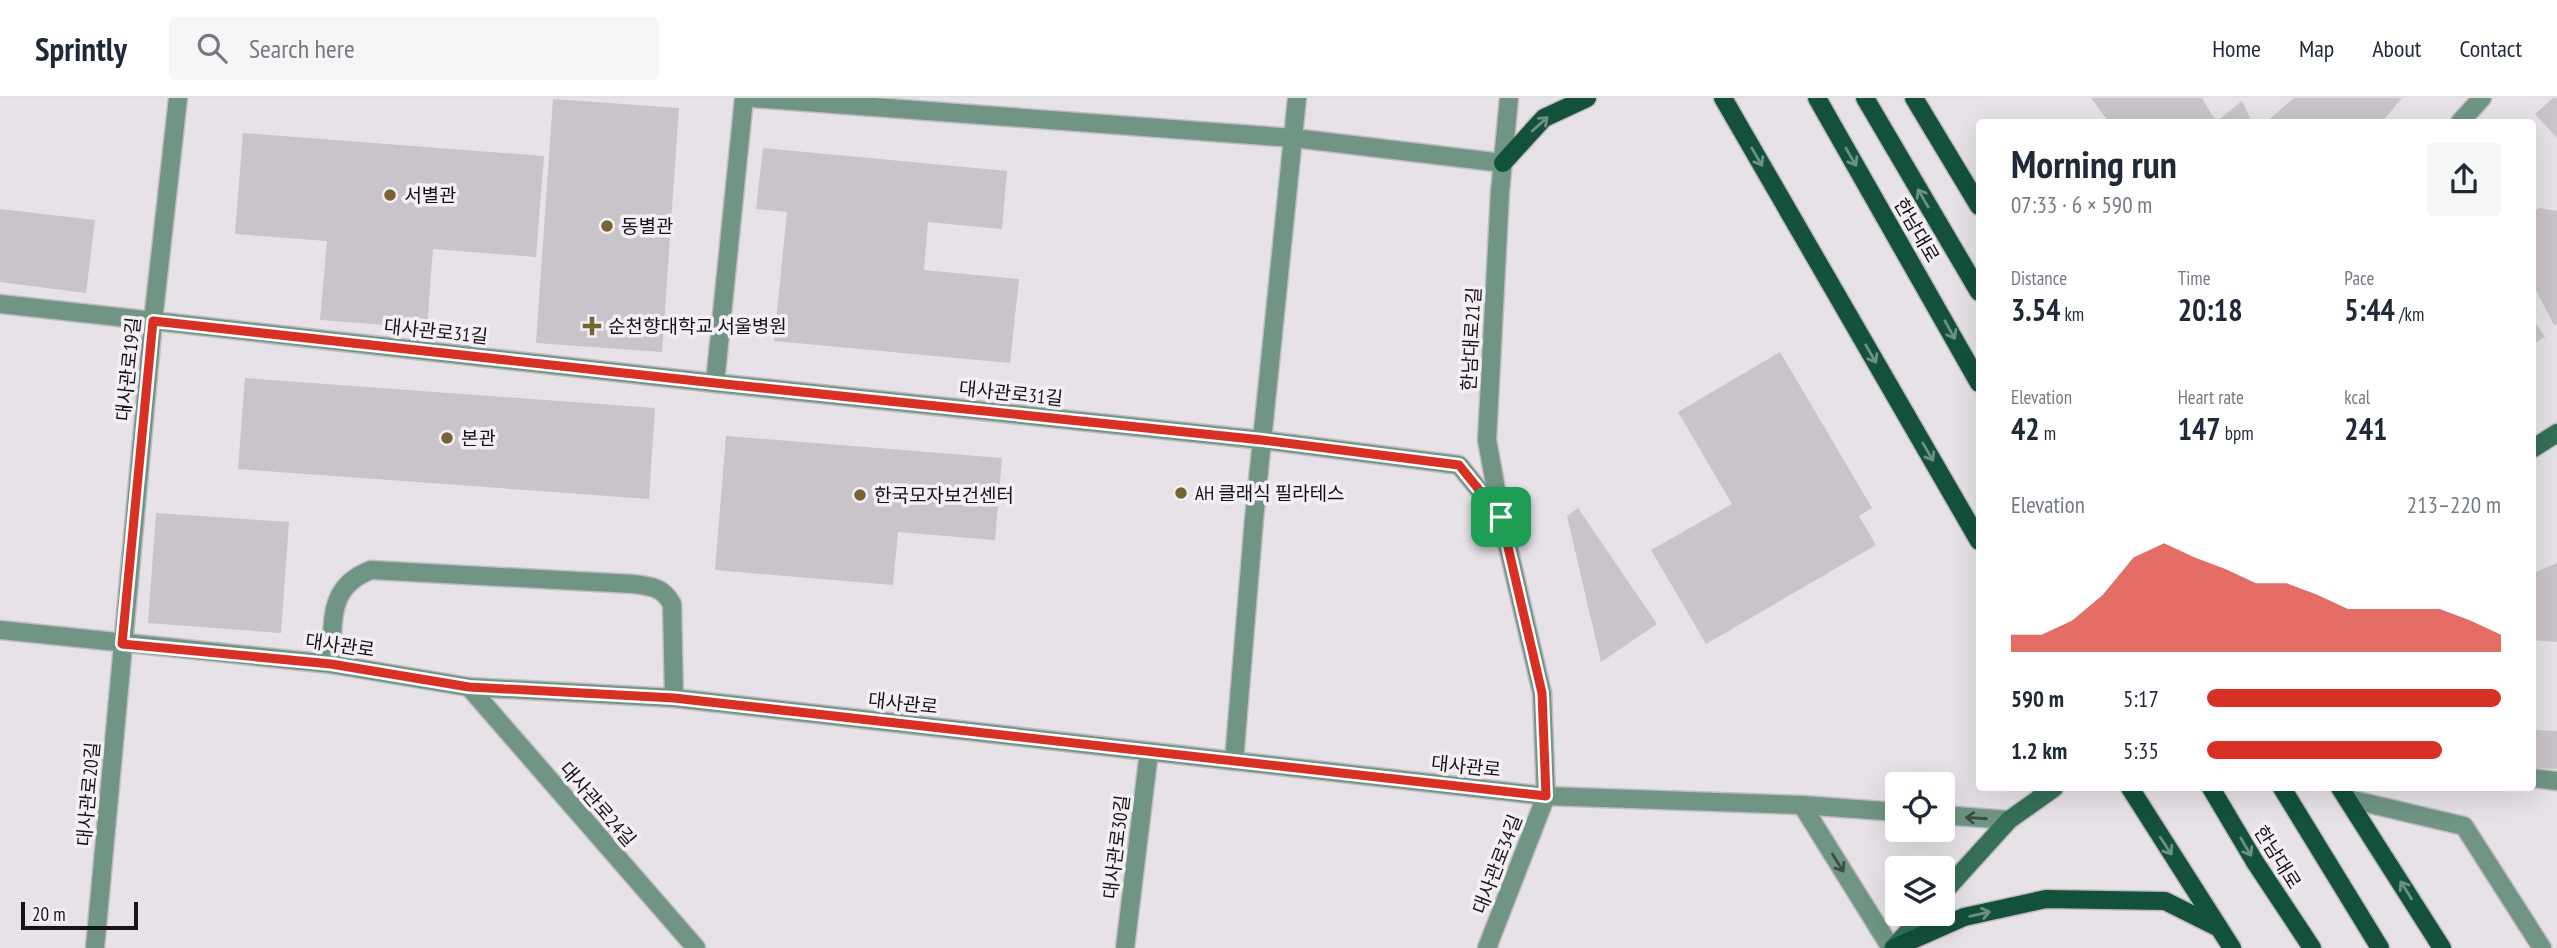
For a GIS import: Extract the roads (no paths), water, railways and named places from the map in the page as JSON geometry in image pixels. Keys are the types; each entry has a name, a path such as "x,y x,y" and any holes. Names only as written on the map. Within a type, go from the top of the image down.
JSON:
{"main road":[{"path":"1503,163 1544,118 1587,98"},
{"name":"한남대로","path":"1817,98 1976,378"},
{"name":"한남대로","path":"1865,98 1976,287"},
{"path":"1914,98 1976,201"},
{"path":"1720,99 1976,534"},
{"path":"2536,446 2557,433"},
{"path":"1955,880 2010,820 2050,791"},
{"path":"2132,791 2232,948"},
{"name":"한남대로","path":"2213,791 2255,862 2312,948"},
{"name":"한남대로","path":"2284,791 2380,948"},
{"path":"2344,793 2442,948"},
{"path":"1893,948 1964,917 2046,899 2165,901 2219,928"},
{"path":"1893,948 1913,926"}],"street":[{"name":"대사관로19길","path":"122,644 153,321 178,98"},
{"path":"715,383 744,98"},
{"path":"752,98 1294,138 1503,163"},
{"path":"1234,761 1262,440 1297,98"},
{"name":"한남대로21길","path":"1509,98 1487,440 1501,517 1542,693 1546,796"},
{"path":"2463,119 2482,98"},
{"name":"대사관로31길","path":"0,304 1262,440"},
{"name":"한남대로21길","path":"1262,440 1459,465 1501,517"},
{"path":"331,664 335,609 341,590 353,577 371,570 633,584 656,587 668,596 672,604 674,698"},
{"name":"대사관로","path":"0,630 331,664 469,687 674,698 1546,796 1802,805 1885,811"},
{"name":"대사관로20길","path":"95,948 122,644"},
{"name":"대사관로24길","path":"469,687 695,948"},
{"name":"대사관로30길","path":"1125,948 1149,752"},
{"path":"2536,778 2557,781"},
{"path":"2344,793 2464,826 2542,948"},
{"name":"대사관로34길","path":"1487,948 1546,796"},
{"path":"1802,805 1893,948"},
{"path":"1955,816 2010,820"}],"place":[{"name":"서별관","path":"390,195"},
{"name":"동별관","path":"607,226"},
{"name":"순천향대학교 서울병원","path":"592,326"},
{"name":"본관","path":"447,438"},
{"name":"AH 클래식 필라테스","path":"1181,493"},
{"name":"한국모자보건센터","path":"860,495"}]}
